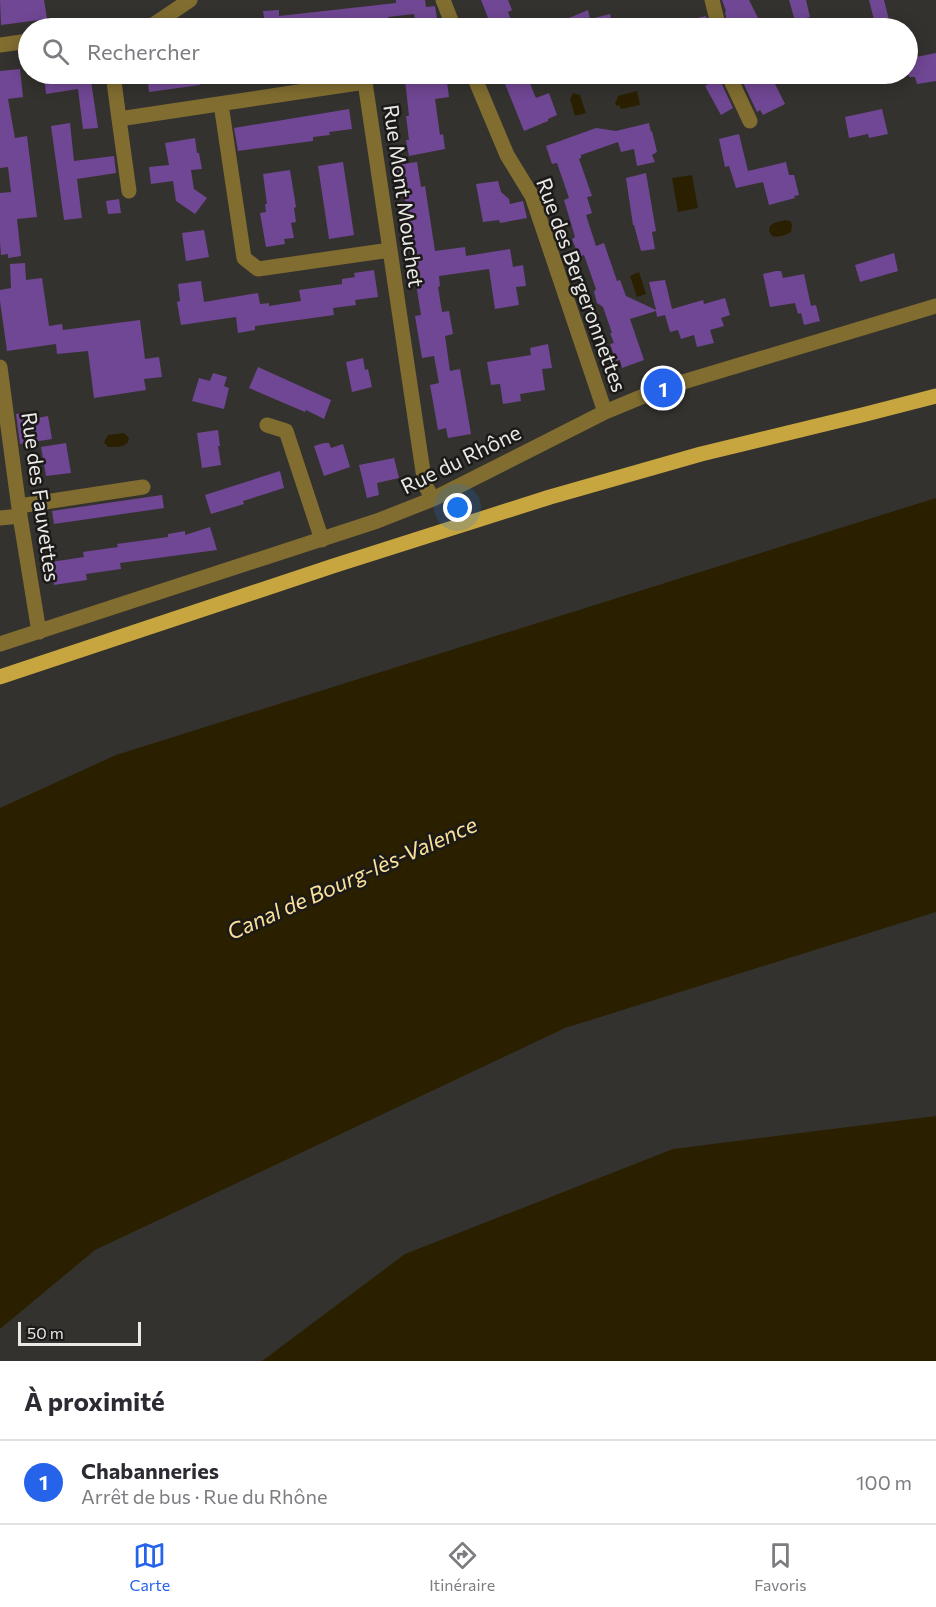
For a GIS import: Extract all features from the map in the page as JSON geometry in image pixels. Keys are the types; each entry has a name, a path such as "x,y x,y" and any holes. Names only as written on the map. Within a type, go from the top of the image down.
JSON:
{"main road":[{"path":"0,677 333,566 550,497 701,454 936,396"}],"street":[{"path":"164,18 190,0"},
{"path":"442,0 450,18"},
{"path":"712,0 716,18"},
{"path":"0,45 18,42"},
{"path":"114,84 129,191"},
{"name":"Rue Mont Mouchet","path":"119,119 352,84"},
{"name":"Rue Mont Mouchet","path":"365,84 425,485 433,499"},
{"name":"Rue des Bergeronnettes","path":"477,84 507,155 532,196 605,412"},
{"path":"733,84 750,121"},
{"path":"221,104 244,258 258,268 390,250"},
{"name":"Rue du Rhône","path":"0,644 377,521 433,499 605,412 663,388 936,306"},
{"name":"Rue des Fauvettes","path":"0,367 19,511 39,632"},
{"path":"267,425 286,431 321,540"},
{"path":"0,518 19,511 143,487"}],"water":[{"path":"637,91 640,105 621,109 619,105 616,106 618,96"},
{"path":"573,93 580,95 586,113 575,116 570,99"},
{"path":"692,175 698,208 678,212 672,178"},
{"path":"785,220 792,224 791,232 782,236 772,236 769,231 770,226"},
{"path":"639,272 646,294 637,297 630,276"},
{"path":"124,433 129,438 127,444 108,447 104,442 108,435"},
{"name":"Canal de Bourg-lès-Valence","path":"936,498 936,912 565,1028 95,1250 0,1329 0,808 116,755"},
{"path":"936,1116 936,1361 262,1361 405,1254 673,1149"}],"building":[{"path":"0,0 44,0 47,18 18,18 18,23 1,25"},
{"path":"396,0 425,0 426,7 435,6 437,18 415,18 414,14 388,18 264,18 263,11 279,10 279,16 396,3"},
{"path":"481,0 508,0 512,10 508,12 510,18 488,18"},
{"path":"722,0 749,0 758,18 726,18"},
{"path":"789,0 806,0 810,17 794,18"},
{"path":"869,0 884,0 888,18 874,18"},
{"path":"588,10 590,18 569,18"},
{"path":"610,14 611,18 594,18"},
{"path":"936,53 936,81 918,84 918,57"},
{"path":"18,69 18,84 22,84 23,97 8,99 15,138 27,136 37,217 17,219 21,256 8,258 8,254 1,255 0,242 0,193 11,192 8,167 0,168 0,71"},
{"path":"45,84 91,84 98,128 83,129 78,89 46,94"},
{"path":"148,84 200,84 200,85 149,92"},
{"path":"405,84 447,84 449,97 435,99 440,135 443,134 445,149 409,156 406,116 409,116"},
{"path":"505,84 530,84 536,98 549,93 557,115 524,131"},
{"path":"722,84 733,108 721,115 705,86"},
{"path":"744,84 775,84 785,104 763,115 760,110 757,112"},
{"path":"349,109 352,129 329,132 330,135 313,137 313,141 238,151 234,128"},
{"path":"882,109 888,134 869,138 868,134 849,138 845,117"},
{"path":"70,123 74,161 114,156 116,173 77,179 82,218 64,220 51,126"},
{"path":"649,123 657,152 652,155 655,162 637,166 634,149 621,152 618,142 581,155 579,159 592,196 587,197 592,213 586,215 596,246 604,243 617,281 620,280 626,296 656,310 649,282 665,280 672,309 703,300 704,304 725,298 730,315 721,318 724,326 710,330 714,343 697,347 694,335 681,339 678,330 670,332 665,315 657,317 656,311 630,319 644,360 622,368 620,360 616,361 610,344 614,343 610,333 612,333 603,307 597,303 594,292 596,289 584,255 579,257 572,239 575,237 564,200 569,198 557,163 552,164 546,146 596,128 616,131"},
{"path":"739,134 748,171 786,162 789,175 794,175 799,195 769,205 763,182 736,188 729,166 725,167 719,139"},
{"path":"195,138 202,169 191,170 194,189 207,198 195,214 176,201 173,181 151,184 149,167 169,165 165,143"},
{"path":"343,162 354,235 329,239 318,166"},
{"path":"417,162 421,187 425,186 435,251 465,247 466,256 510,249 513,267 523,265 526,286 516,287 519,305 495,309 489,269 439,276 440,286 438,287 442,312 449,311 453,334 445,336 450,371 460,369 471,434 448,438 446,428 438,430 430,385 439,383 434,356 422,358 415,316 421,315 413,265 416,265 406,201 403,188 400,189 396,165"},
{"path":"290,170 296,207 294,208 296,222 291,223 294,238 284,239 285,244 266,247 260,213 266,212 265,204 267,204 263,174"},
{"path":"646,173 656,231 652,232 655,249 641,251 633,225 626,178"},
{"path":"498,181 501,192 509,199 510,204 523,201 527,218 500,223 499,220 483,222 476,184"},
{"path":"119,199 121,213 108,214 106,201"},
{"path":"204,230 209,257 186,261 182,233"},
{"path":"894,253 898,271 860,282 855,265"},
{"path":"25,263 26,280 42,278 49,326 62,324 63,330 140,320 145,359 159,357 162,377 144,379 146,390 94,398 88,351 57,354 56,344 7,351 0,290 11,288 10,264"},
{"path":"374,270 378,297 355,300 356,305 333,308 334,315 255,326 255,330 238,333 236,317 181,325 177,302 180,301 178,284 201,281 204,302 258,293 260,304 269,303 269,306 301,301 299,290 342,284 342,279 355,277 354,273"},
{"path":"781,271 783,278 804,274 811,306 816,305 820,321 804,325 795,303 770,307 763,274"},
{"path":"548,344 552,368 542,369 545,390 520,394 521,401 503,404 500,384 491,385 487,362 531,355 530,348"},
{"path":"363,358 372,387 352,392 346,362"},
{"path":"258,367 331,400 324,419 249,388"},
{"path":"213,373 227,377 224,386 229,388 224,409 192,401 199,378 210,381"},
{"path":"31,412 32,419 48,416 52,439 20,444 16,414"},
{"path":"218,430 221,465 202,468 197,433"},
{"path":"66,443 71,473 46,476 41,447"},
{"path":"329,443 331,448 343,444 350,467 324,476 314,446"},
{"path":"394,458 399,478 377,483 379,495 367,498 359,465"},
{"path":"280,471 284,488 211,514 205,495"},
{"path":"162,495 164,508 54,524 52,511"},
{"path":"210,527 217,550 120,563 121,569 86,574 87,580 54,585 51,562 84,557 83,552 118,547 117,544 168,537 168,534 185,531 185,535"}],"place":[{"name":"Chabanneries","path":"663,388"}]}
